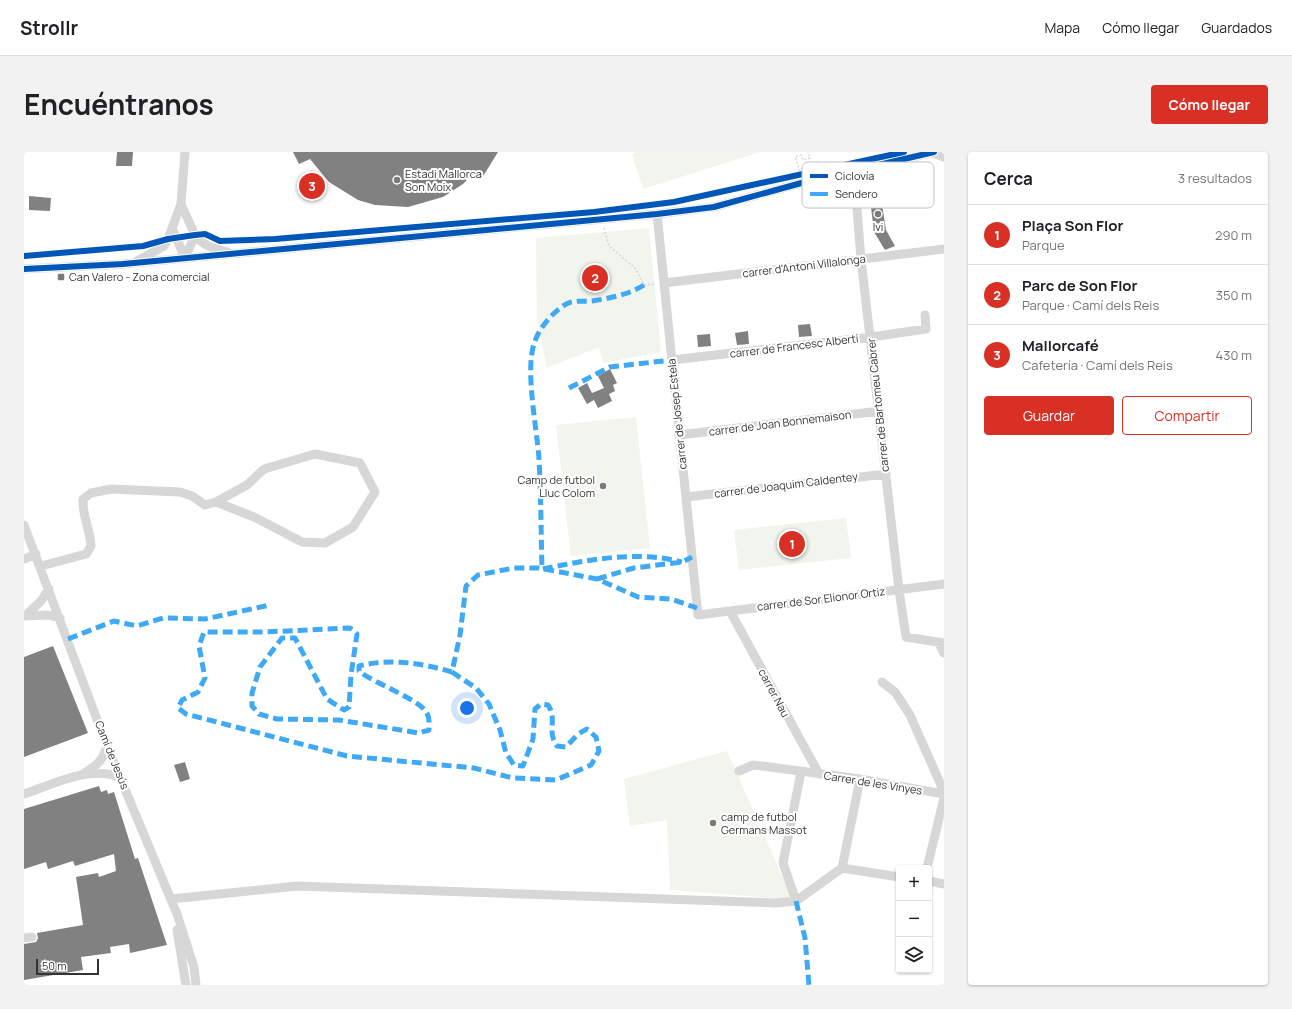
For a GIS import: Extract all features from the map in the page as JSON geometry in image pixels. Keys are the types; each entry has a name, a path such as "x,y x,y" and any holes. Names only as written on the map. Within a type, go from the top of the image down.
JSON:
{"street":[{"path":"133,263 164,246 181,204 185,152"},
{"path":"896,162 933,153 944,157"},
{"path":"24,269 133,263 657,214 714,207 802,178"},
{"path":"181,204 198,240 212,248 235,254"},
{"name":"carrer de Bartomeu Cabrer","path":"857,208 861,259 880,411 899,590 906,637 941,642"},
{"name":"carrer de Josep Estela","path":"657,214 698,615"},
{"path":"172,228 185,258"},
{"path":"185,258 195,235"},
{"name":"carrer d'Antoni Villalonga","path":"664,283 944,249"},
{"name":"carrer de Francesc Albertí","path":"672,360 871,337 926,329 925,315"},
{"name":"carrer de Joan Bonnemaison","path":"680,435 880,411"},
{"path":"40,566 86,554 91,546 90,534 82,509 84,499 91,493 111,489 180,492 192,496 205,505 216,502 247,485 264,469 315,454 360,463 374,492 353,527 325,543 302,542 254,517 216,502"},
{"name":"carrer de Joaquim Caldentey","path":"686,497 886,474"},
{"name":"Camí de Jesús","path":"24,525 107,746 177,914 194,968 196,985"},
{"path":"24,559 36,554"},
{"name":"carrer de Sor Elionor Ortiz","path":"698,615 944,584"},
{"path":"25,616 41,601 49,589"},
{"name":"carrer Nau","path":"730,611 818,774"},
{"path":"25,616 48,615 60,618"},
{"path":"941,642 944,653"},
{"path":"882,682 895,692 910,715 944,793"},
{"path":"82,775 99,764 104,756 107,746"},
{"path":"739,771 753,765 801,772 783,863 796,901"},
{"name":"Carrer de les Vinyes","path":"801,772 860,779 944,793"},
{"path":"24,794 82,775 102,773 112,774 121,778"},
{"path":"171,899 297,886 776,903 796,901 842,868 860,779"},
{"path":"928,865 944,798"},
{"path":"842,868 896,877"},
{"path":"932,882 944,884"},
{"path":"177,914 177,930 186,985"}],"path":[{"path":"802,175 795,157 801,155 803,160 810,158 808,152"},
{"path":"794,176 802,178"},
{"path":"602,219 609,246 634,268 644,285 664,283"}],"shaded area":[{"path":"637,152 760,152 643,189 632,154"},
{"path":"649,228 661,352 603,363 599,347 547,368 537,318 536,238"},
{"name":"Camp de futbol Lluc Colom","path":"636,417 650,548 571,556 556,425"},
{"path":"846,518 851,558 739,570 734,530"},
{"name":"camp de futbol Germans Massot","path":"727,751 790,894 786,899 670,890 667,820 630,826 624,779"}],"building":[{"path":"117,152 133,152 132,166 116,166"},
{"name":"Estadi Mallorca Son Moix","path":"293,152 498,152 482,178 474,173 463,184 443,197 408,207 375,205 358,200 329,182 310,159 299,164"},
{"path":"29,196 51,198 50,211 29,210"},
{"name":"Ivi","path":"871,208 883,208 886,230 895,246 885,250 874,232"},
{"path":"810,324 812,336 799,337 798,325"},
{"path":"748,331 749,344 737,345 735,333"},
{"path":"710,334 711,346 698,347 697,335"},
{"path":"610,369 617,383 613,385 615,391 609,394 612,401 598,408 594,400 587,404 578,388 587,383 592,393 604,388 598,376"},
{"path":"53,646 88,733 24,757 24,657"},
{"path":"185,762 190,779 180,782 174,765"},
{"path":"99,786 101,792 107,790 108,794 114,792 135,859 138,858 167,945 130,953 129,944 110,947 111,953 81,957 83,970 24,980 24,944 36,942 38,938 37,933 83,925 76,877 98,873 99,877 116,871 114,854 75,866 73,861 48,869 46,862 24,869 24,809"}],"marked path":[{"path":"644,285 625,294 592,301 570,302 566,304 549,318 534,344 531,384 539,459 542,569 577,562 630,557 665,558 682,562"},
{"path":"569,388 610,367 672,360"},
{"path":"597,579 634,568 682,562 692,557"},
{"path":"452,672 476,688 489,704 500,730 506,753 514,765 523,766 533,739 535,709 541,704 548,705 551,710 552,735 557,746 566,747 578,734 587,729 596,737 599,751 591,765 556,780 513,778 474,768 347,756 186,714 178,708 182,700 198,692 205,678 199,646 204,632 264,632 350,628 357,634 351,675 349,707 344,710 327,699 295,638 282,638 260,667 252,693 252,706 259,714 277,719 339,720 419,733 429,730 428,716 422,707 405,696 366,676 359,671 359,666 383,662 394,662 429,666 452,672 460,635 466,586 478,575 514,568 539,568 597,579 638,597 671,599 697,608"},
{"path":"68,639 114,621 137,626 163,618 205,619 270,605"},
{"path":"796,901 805,938 809,985"}],"cycle path":[{"path":"858,162 904,152"},
{"path":"891,162 934,152"},
{"path":"24,256 143,246 168,239 205,234 220,241 275,239 594,212 674,202 802,174"},
{"path":"24,269 123,264 657,214 714,207 802,183"}],"place":[{"name":"Estadi Mallorca Son Moix","path":"397,180"},
{"name":"Mallorcafé","path":"312,186"},
{"name":"Ivi","path":"878,214"},
{"name":"Can Valero - Zona comercial","path":"61,277"},
{"name":"Parc de Son Flor","path":"595,278"},
{"name":"Camp de futbol Lluc Colom","path":"603,486"},
{"name":"Plaça Son Flor","path":"792,544"},
{"name":"camp de futbol Germans Massot","path":"713,823"}]}
